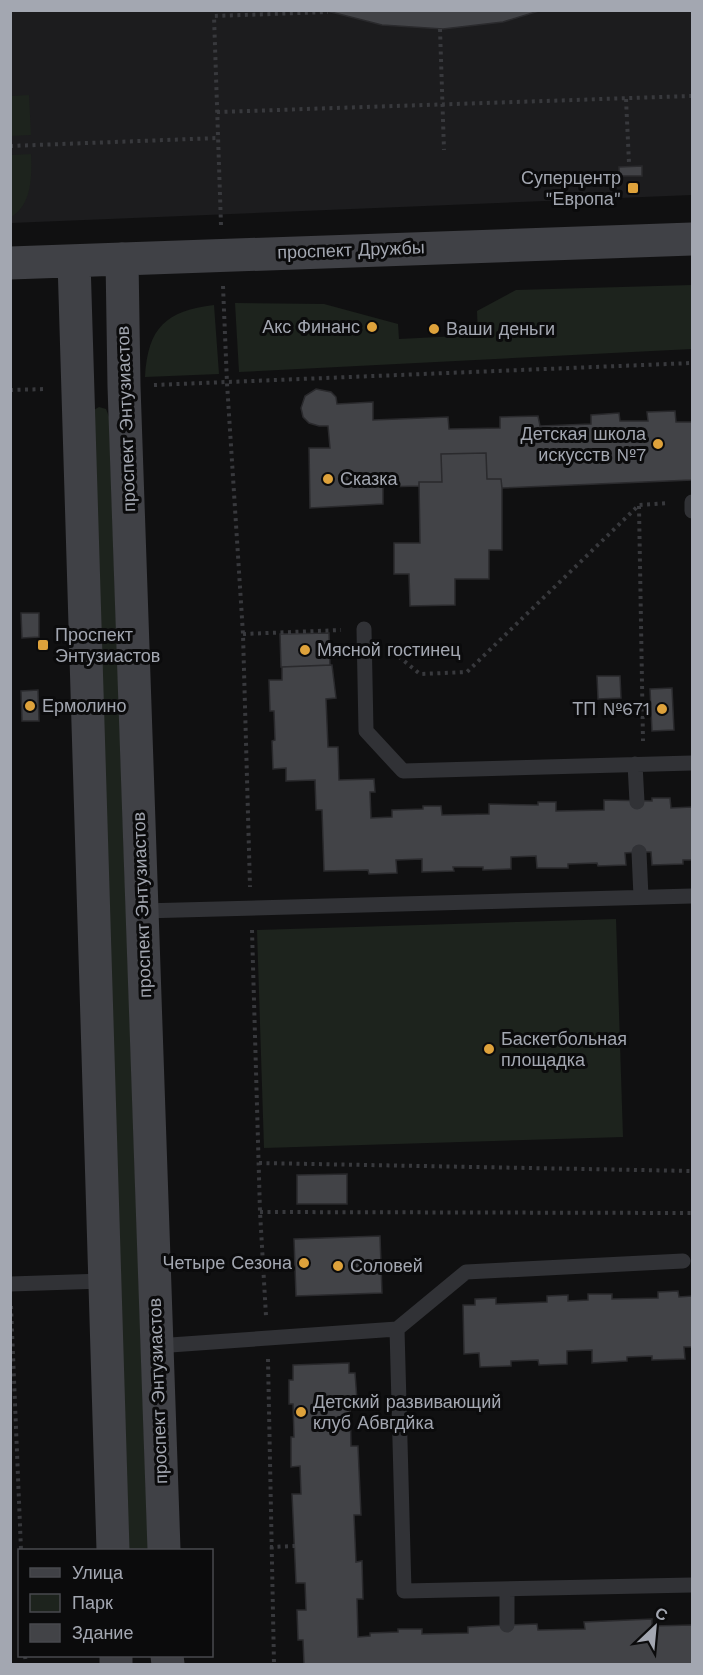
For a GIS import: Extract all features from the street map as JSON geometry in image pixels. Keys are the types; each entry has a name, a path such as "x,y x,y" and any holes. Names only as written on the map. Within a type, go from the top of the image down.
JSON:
{"main road":[{"name":"проспект Дружбы","path":"10,263 693,239"},
{"name":"проспект Энтузиастов","path":"122,259 124,386 164,1549"},
{"path":"74,261 76,388 113,1549"}],"lane":[{"path":"692,502 693,511"},
{"path":"364,629 366,731 403,771 693,763"},
{"path":"637,802 640,764"},
{"path":"639,852 641,897"},
{"path":"142,910 693,896"},
{"path":"156,1346 397,1329 465,1272 683,1262"},
{"path":"10,1284 104,1281"},
{"path":"397,1329 404,1591 693,1585"},
{"path":"507,1589 507,1625"}],"path":[{"path":"274,1665 267,1338 260,1212 243,634 227,383 214,16 328,12"},
{"path":"440,29 444,150"},
{"path":"217,112 693,96"},
{"path":"626,99 629,163"},
{"path":"10,146 218,138"},
{"path":"124,386 693,363"},
{"path":"10,390 76,388"},
{"path":"243,634 364,629 420,674 467,672 639,505 692,502"},
{"path":"639,505 640,764"},
{"path":"259,1163 693,1171"},
{"path":"260,1212 693,1213"},
{"path":"10,1297 21,1549"},
{"path":"270,1547 295,1546"}],"shaded area":[{"path":"10,11 692,11 692,195 11,223"}],"green space":[{"path":"29,95 31,135 11,136 11,96"},
{"path":"31,154 31,180 27,198 18,212 11,217 11,155"},
{"path":"692,285 692,349 239,372 235,303 324,304 398,324 399,339 478,335 477,311 516,290"},
{"path":"214,305 219,374 145,377 150,346 155,334 163,324 183,312"},
{"path":"99,407 106,409 109,417 148,1549 129,1549 92,411"},
{"path":"616,919 623,1137 264,1148 257,930"}],"building":[{"path":"323,10 542,10 503,22 443,29 382,25"},
{"path":"642,166 642,176 619,176 619,167"},
{"path":"316,389 331,392 336,397 337,404 373,402 373,420 448,417 449,429 500,428 500,417 538,416 540,426 591,424 591,415 619,413 620,421 648,421 647,412 675,411 676,422 692,422 692,480 502,488 501,479 487,479 486,453 441,454 442,482 419,482 419,486 383,487 383,504 310,508 309,448 330,448 328,426 309,423 303,417 301,408 305,396"},
{"path":"486,453 487,479 501,479 502,488 502,550 489,550 489,579 455,579 455,605 410,606 409,574 394,574 394,543 420,543 419,482 442,482 441,454"},
{"path":"21,613 39,613 39,637 22,638"},
{"name":"Мясной гостинец","path":"329,633 330,665 281,667 280,634"},
{"path":"332,665 336,698 326,699 328,747 338,747 339,780 374,779 375,792 370,792 371,818 392,817 392,810 423,809 423,806 441,806 442,815 489,814 489,804 538,805 538,802 556,802 556,811 604,810 604,800 652,801 652,798 670,798 671,808 692,807 692,860 683,860 683,864 652,865 651,852 639,852 625,853 626,865 598,866 597,863 568,864 568,868 537,868 536,856 511,857 511,869 483,870 483,867 453,867 454,871 422,872 422,859 396,860 397,873 369,874 368,870 324,871 322,810 316,810 315,780 286,781 286,768 273,769 274,711 270,711 269,680 282,680 282,667"},
{"path":"597,676 620,676 621,698 598,699"},
{"name":"ТП №671","path":"672,688 674,730 652,731 650,689"},
{"name":"Ермолино","path":"38,690 39,721 22,721 21,691"},
{"path":"347,1174 347,1204 297,1204 297,1175"},
{"name":"Соловей","path":"380,1236 382,1293 296,1296 294,1239"},
{"path":"678,1291 679,1297 692,1296 692,1347 684,1347 685,1359 652,1360 652,1356 627,1357 627,1361 592,1363 592,1350 567,1351 567,1364 539,1365 538,1360 511,1361 511,1366 480,1367 479,1353 464,1354 463,1305 475,1305 475,1299 496,1298 496,1304 547,1302 547,1296 568,1295 568,1301 588,1300 588,1294 612,1294 612,1299 658,1298 658,1292"},
{"path":"349,1363 349,1373 355,1373 357,1400 350,1400 351,1446 358,1446 361,1515 354,1515 356,1562 362,1561 363,1599 357,1599 358,1637 370,1636 370,1633 398,1632 398,1629 422,1629 422,1634 468,1633 468,1627 507,1625 537,1624 538,1630 585,1629 584,1622 652,1619 652,1626 692,1625 692,1664 304,1664 303,1640 298,1640 297,1610 306,1610 305,1583 296,1583 292,1494 301,1494 300,1466 291,1467 291,1437 294,1437 293,1404 289,1404 289,1380 293,1380 293,1365"}],"place":[{"name":"Суперцентр \"Европа\"","path":"633,188"},
{"name":"Акс Финанс","path":"372,327"},
{"name":"Ваши деньги","path":"434,329"},
{"name":"Детская школа искусств №7","path":"658,444"},
{"name":"Сказка","path":"328,479"},
{"name":"Проспект Энтузиастов","path":"43,645"},
{"name":"Мясной гостинец","path":"305,650"},
{"name":"Ермолино","path":"30,706"},
{"name":"ТП №671","path":"662,709"},
{"name":"Баскетбольная площадка","path":"489,1049"},
{"name":"Четыре Сезона","path":"304,1263"},
{"name":"Соловей","path":"338,1266"},
{"name":"Детский развивающий клуб Абвгдйка","path":"301,1412"}]}
